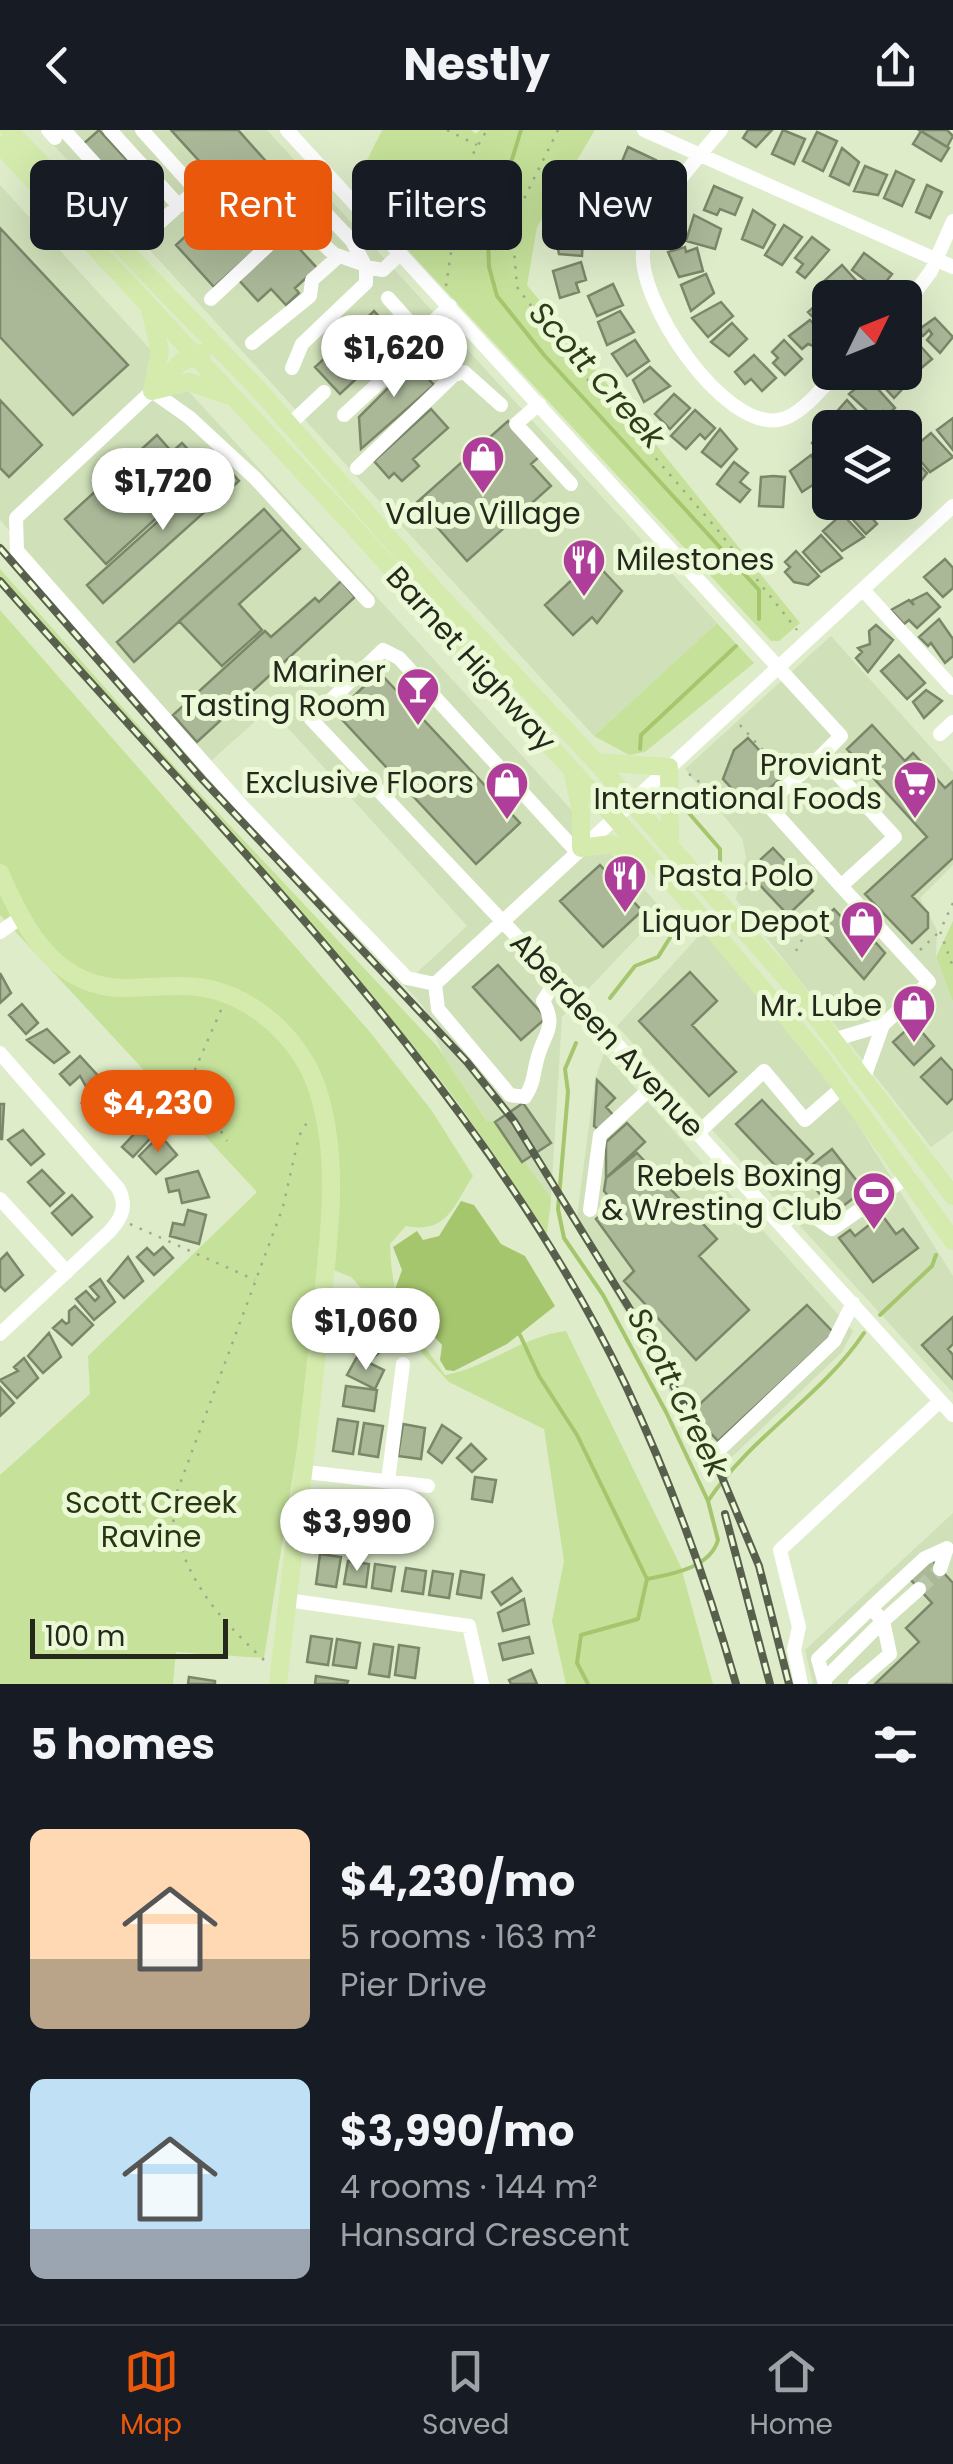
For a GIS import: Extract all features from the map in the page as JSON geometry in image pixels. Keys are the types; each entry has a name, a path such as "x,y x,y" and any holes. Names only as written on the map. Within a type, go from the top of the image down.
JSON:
{"main road":[{"name":"Barnet Highway","path":"9,130 290,424 433,588 596,762 836,1039 953,1196"},
{"name":"Barnet Highway","path":"0,145 236,399 649,856 844,1086 953,1242"},
{"path":"148,305 160,351 152,391"},
{"path":"152,391 194,354 222,351"},
{"path":"152,391 189,382 236,399"},
{"path":"596,762 669,767 670,846"},
{"path":"572,770 581,812 579,850 612,844 649,856"},
{"path":"0,872 20,918 49,958 88,982 126,988 199,987 228,995 259,1011 286,1036 309,1069 321,1102 328,1141 329,1224 306,1472 278,1679"}],"street":[{"path":"110,130 179,206"},
{"path":"142,130 196,190 164,219"},
{"path":"644,130 953,267"},
{"path":"722,130 699,155 648,230 642,252 644,270 662,320 688,359 736,406 758,419 781,420 819,390"},
{"path":"290,131 842,736 766,804 929,982 883,1024 836,1039"},
{"path":"55,133 86,160"},
{"path":"292,368 302,344 366,283 366,266 352,241 332,220"},
{"path":"922,286 953,221"},
{"path":"211,299 262,250"},
{"path":"332,250 383,270 401,253"},
{"path":"252,343 310,296 312,280 339,256"},
{"path":"388,298 447,364"},
{"path":"344,415 382,380 383,368 421,334 447,303"},
{"path":"357,468 454,375 464,372 473,377 502,405"},
{"path":"368,601 255,478 190,418 152,391 16,518 17,551 242,804 407,978 435,984"},
{"path":"290,424 324,392"},
{"path":"539,404 516,424 572,484"},
{"path":"435,984 865,592 953,506"},
{"path":"865,592 953,688"},
{"name":"Aberdeen Avenue","path":"579,850 399,658 383,650 311,719 558,979 953,1414"},
{"path":"940,734 953,722"},
{"path":"821,756 895,836 841,886"},
{"path":"0,932 20,918"},
{"path":"435,984 438,1009 510,1095 525,1097 536,1081 537,1058 551,1030 552,1016 543,1001 558,979"},
{"path":"865,1075 883,1024"},
{"path":"0,1053 118,1188 126,1219 0,1334"},
{"path":"698,1134 764,1071 805,1120 844,1086"},
{"path":"590,1210 600,1136 654,1085"},
{"path":"781,1225 802,1208 832,1229 909,1176"},
{"path":"0,1199 67,1272"},
{"path":"719,1450 834,1341 852,1303"},
{"path":"388,1481 403,1364"},
{"path":"801,1684 794,1650 799,1627 780,1550 940,1401"},
{"path":"306,1472 428,1486"},
{"path":"919,1588 825,1682 818,1659 925,1558 947,1548 940,1569"},
{"path":"287,1600 468,1626 482,1684"},
{"path":"855,1684 890,1654 883,1621 872,1608"}],"path":[{"path":"446,130 478,146"},
{"path":"447,303 463,171 487,130"},
{"path":"558,130 512,223 517,287 582,374 716,528 807,644"},
{"path":"740,725 786,775"},
{"path":"689,774 740,813 745,812"},
{"path":"745,884 756,880"},
{"path":"909,960 940,931 953,903"},
{"path":"778,927 785,921 798,926"},
{"path":"940,931 953,967"},
{"path":"796,951 805,934"},
{"path":"226,1142 190,1081 228,995"},
{"path":"278,1679 208,1603 178,1551 171,1508 283,1207 299,1136 321,1102"},
{"path":"126,1219 257,1281"}],"shaded area":[{"path":"40,130 267,130 294,160 184,160 184,250 332,250 332,201 352,223 352,250 377,250 717,623 594,736 150,250 164,250 164,160 67,160"},
{"path":"0,185 30,218 30,250 59,250 663,910 562,1017 550,1214 443,1055 424,1007 404,985 467,926 270,708 211,761 0,520"},
{"path":"831,636 953,772 953,865 920,898 937,930 936,957 953,1002 953,1131 931,1147 736,899 746,857 742,838 685,769"},
{"path":"704,930 840,1096 953,1276 953,1393 617,1026"},
{"path":"604,1053 853,1331 842,1352 715,1473 576,1224 595,1080"},
{"path":"461,1201 474,1205 501,1244 525,1256 555,1306 507,1344 454,1371 446,1370 440,1360 442,1345 394,1292 402,1270 393,1247 417,1231 423,1240 439,1236"},
{"path":"953,1513 953,1684 813,1684 805,1650"}],"green space":[{"path":"382,130 471,130 476,134 480,130 595,130 577,160 542,160 542,219 537,227 527,285 800,623 779,641 771,641 408,250 522,250 522,160 367,160"},
{"path":"0,569 176,768 437,1046 487,1121 495,1122 551,1198 547,1234 464,1111 382,1008 0,576"},
{"name":"Scott Creek Ravine","path":"0,610 370,1032 432,1111 473,1176 454,1208 440,1222 406,1226 390,1244 394,1285 405,1315 445,1375 535,1339 566,1331 681,1567 713,1684 566,1684 552,1621 564,1561 544,1429 449,1382 351,1277 326,1267 264,1658 176,1652 173,1684 0,1684 0,1475 90,1394 88,1356 257,1192 0,915"},
{"path":"717,623 754,663 645,752 629,755 594,736"},
{"path":"953,921 953,1002 936,957"}],"building":[{"path":"99,130 127,160 96,160 82,145"},
{"path":"171,130 238,130 265,160 198,160"},
{"path":"748,130 772,130 756,147 743,138"},
{"path":"783,130 805,139 794,164 772,154"},
{"path":"919,130 947,130 953,136 947,147"},
{"path":"921,131 949,148 941,161 913,144"},
{"path":"817,132 837,141 823,171 803,161"},
{"path":"628,147 656,160 623,160"},
{"path":"842,148 859,162 849,185 830,176"},
{"path":"865,166 887,175 878,195 854,191"},
{"path":"896,171 914,180 902,206 884,198"},
{"path":"927,185 942,192 930,218 916,212"},
{"path":"714,186 742,198 735,215 720,209 717,215 704,210"},
{"path":"753,210 775,225 763,248 742,239"},
{"path":"694,215 721,229 715,249 687,241"},
{"path":"784,225 802,237 782,265 765,255"},
{"path":"0,228 128,365 73,415 0,337"},
{"path":"812,237 829,250 805,278 797,272 803,264 795,258"},
{"path":"184,238 184,250 255,250 214,287 176,245"},
{"path":"697,248 703,271 679,277 668,252"},
{"path":"266,250 300,250 317,268 295,288 299,293 286,305 271,289 258,301 237,278"},
{"path":"558,250 582,250 582,256 559,254"},
{"path":"864,253 892,274 887,280 865,280 852,270"},
{"path":"581,262 586,280 576,283 579,292 560,298 553,271"},
{"path":"842,265 856,280 825,280"},
{"path":"706,274 714,293 691,311 681,285"},
{"path":"613,284 623,305 597,316 588,296"},
{"path":"721,302 733,316 708,337 692,318"},
{"path":"374,311 401,340 377,363 350,334"},
{"path":"620,311 634,332 607,345 598,322"},
{"path":"935,318 953,337 940,353 927,340 932,334 929,330 922,335 922,327"},
{"path":"812,322 812,346 802,349 789,336"},
{"path":"732,323 747,339 729,356 711,342"},
{"path":"347,338 372,364 340,394 315,367"},
{"path":"635,340 649,361 627,376 612,354"},
{"path":"784,340 802,359 785,375 773,363 778,358 772,352"},
{"path":"922,348 932,359 922,367"},
{"path":"405,355 434,385 361,449 359,417 398,378 390,370"},
{"path":"754,355 776,378 762,391 751,379 745,384 735,372"},
{"path":"650,367 670,386 644,402 633,380"},
{"path":"854,390 879,390 895,408 866,410 849,394"},
{"path":"674,394 690,408 670,429 655,414"},
{"path":"0,400 42,445 9,477 0,468"},
{"path":"847,400 856,410 838,410"},
{"path":"431,409 448,428 413,459 419,466 402,481 394,473 389,478 374,461"},
{"path":"695,410 715,428 705,439 700,434 686,449 671,436"},
{"path":"953,418 953,450 937,430"},
{"name":"Value Village","path":"508,421 539,457 531,464 551,486 467,561 416,503"},
{"path":"720,429 737,449 721,467 702,452"},
{"path":"931,433 953,457 930,472 922,463 922,441"},
{"path":"157,435 172,452 182,443 208,471 106,564 65,519"},
{"path":"811,455 812,485 802,492 790,471"},
{"path":"734,462 748,473 740,482 750,490 740,502 717,484"},
{"path":"223,463 239,481 103,603 87,585"},
{"path":"761,477 785,477 783,507 759,506"},
{"path":"264,509 282,529 134,662 117,642"},
{"path":"835,520 848,520 864,537 842,551 823,531"},
{"path":"853,520 874,520 877,524 866,534"},
{"path":"282,529 300,549 239,604 262,630 222,666 179,621"},
{"path":"821,535 842,558 821,572 803,552"},
{"path":"796,551 819,576 808,585 794,582 785,572 790,567 785,562"},
{"path":"945,559 953,568 953,588 943,597 924,577"},
{"name":"Milestones","path":"593,560 622,591 597,623 592,617 573,635 545,605"},
{"path":"341,581 355,597 197,742 173,715 265,631 271,637"},
{"path":"927,593 940,607 917,628 909,620 904,624 891,610 909,600 914,605 911,601"},
{"path":"939,619 953,639 953,656 945,663 931,643 928,646 919,637"},
{"path":"876,625 893,640 868,672 856,658 862,652 858,648 870,644 869,631"},
{"path":"899,655 925,683 907,699 881,671"},
{"path":"379,672 520,823 476,864 336,713"},
{"path":"926,690 942,701 924,718 913,702"},
{"path":"872,725 905,761 913,753 945,788 953,781 953,858 912,896 928,913 928,928 912,943 865,894 927,837 847,749"},
{"path":"748,738 783,776 749,807 723,779 734,750"},
{"path":"773,848 813,891 788,915 755,880 766,865 761,859"},
{"path":"600,865 642,911 603,947 560,901"},
{"path":"834,909 867,945 876,943 885,953 864,979 816,926"},
{"path":"498,965 546,1018 521,1040 473,987"},
{"path":"690,972 717,1001 692,1025 736,1072 709,1096 639,1021"},
{"path":"0,973 11,993 0,1003"},
{"path":"22,1004 38,1023 26,1034 9,1015"},
{"name":"Mr. Lube","path":"914,1023 934,1046 914,1065 893,1042"},
{"path":"47,1029 69,1052 54,1063 27,1040"},
{"path":"80,1056 101,1079 88,1090 80,1076 70,1085 60,1074"},
{"path":"941,1058 953,1071 953,1098 947,1104 921,1077"},
{"path":"597,1080 615,1098 606,1107 614,1116 599,1130 594,1126"},
{"path":"100,1086 109,1096 114,1092 119,1098 115,1102 121,1107 107,1120 82,1103"},
{"path":"762,1100 813,1154 787,1178 736,1124"},
{"path":"523,1103 551,1143 522,1162 495,1122"},
{"path":"0,1104 4,1104 2,1139 0,1139"},
{"path":"135,1111 156,1132 133,1157 122,1147 135,1133 124,1122"},
{"path":"627,1123 645,1142 606,1178 606,1142"},
{"path":"23,1130 44,1154 31,1165 8,1140"},
{"path":"160,1135 177,1155 156,1174 139,1156"},
{"path":"832,1149 864,1190 834,1213 803,1172"},
{"path":"637,1153 717,1239 699,1256 749,1310 696,1360 624,1281 634,1271 596,1219 614,1203 604,1191 606,1178"},
{"path":"42,1170 64,1193 50,1206 28,1182"},
{"path":"198,1171 209,1197 182,1203 179,1190 169,1192 166,1179"},
{"path":"72,1195 92,1217 72,1235 52,1213"},
{"path":"188,1210 206,1215 199,1244 170,1236 173,1223 184,1225"},
{"path":"882,1215 896,1234 903,1229 918,1248 873,1282 839,1238 850,1230 855,1236"},
{"path":"163,1247 173,1258 154,1275 137,1257 147,1248 154,1255"},
{"path":"7,1253 23,1275 5,1291 0,1286 0,1260"},
{"path":"128,1257 143,1281 124,1298 108,1281"},
{"path":"100,1279 115,1302 94,1320 76,1299 86,1291 95,1301 99,1297 90,1287"},
{"path":"807,1305 834,1333 718,1441 691,1412"},
{"path":"75,1306 93,1325 72,1345 53,1328 62,1320 69,1322 69,1311"},
{"path":"953,1317 953,1344 948,1349 953,1355 953,1379 922,1345"},
{"path":"368,1320 389,1343 373,1358 352,1335"},
{"path":"49,1333 61,1357 43,1373 28,1356"},
{"path":"357,1357 384,1370 375,1389 347,1375"},
{"path":"24,1358 38,1378 17,1398 0,1380 18,1371 14,1367"},
{"path":"346,1386 377,1390 374,1411 343,1406"},
{"path":"0,1387 14,1403 0,1416"},
{"path":"338,1419 358,1422 353,1454 333,1451"},
{"path":"364,1423 383,1426 378,1457 359,1454"},
{"path":"403,1424 425,1428 421,1459 398,1456"},
{"path":"442,1425 461,1438 442,1463 428,1452"},
{"path":"471,1444 486,1459 472,1472 457,1458"},
{"path":"475,1477 496,1480 492,1502 472,1499"},
{"path":"355,1517 374,1520 369,1547 351,1544"},
{"path":"320,1554 341,1557 336,1587 316,1584"},
{"path":"931,1559 953,1583 953,1684 875,1684 919,1642 906,1628 932,1603 910,1579"},
{"path":"348,1561 369,1564 366,1587 344,1584"},
{"path":"375,1564 395,1567 391,1591 372,1588"},
{"path":"406,1568 426,1571 423,1594 402,1591"},
{"path":"433,1571 453,1574 449,1598 429,1595"},
{"path":"461,1571 484,1575 481,1598 457,1594"},
{"path":"512,1578 521,1591 501,1605 492,1592"},
{"path":"524,1599 529,1624 503,1631 498,1613"},
{"path":"311,1636 332,1639 328,1665 307,1662"},
{"path":"529,1637 533,1653 503,1660 499,1644"},
{"path":"337,1639 360,1643 356,1668 333,1665"},
{"path":"374,1644 393,1647 389,1677 369,1674"},
{"path":"399,1645 419,1648 415,1678 395,1675"},
{"path":"531,1670 537,1684 511,1684 509,1680"},
{"path":"316,1676 348,1681 315,1684"},
{"path":"189,1677 215,1681 215,1684 188,1684"}],"waterway":[{"name":"Scott Creek","path":"521,130 488,238 489,267 497,296 544,355 759,590 759,619"},
{"name":"Scott Creek","path":"640,749 641,735 736,646"},
{"name":"Scott Creek","path":"681,804 720,849 720,861"},
{"name":"Scott Creek","path":"610,998 635,966 658,957 676,928"},
{"name":"Scott Creek","path":"576,1043 565,1069 568,1092 558,1209 564,1238 603,1295 666,1412 708,1501 718,1540 714,1550 699,1563 647,1579"},
{"path":"880,1315 932,1266 936,1255"},
{"path":"708,1501 744,1456 828,1377 864,1333"},
{"path":"520,1335 539,1376 577,1435 647,1579"},
{"name":"Scott Creek","path":"588,1684 577,1663 581,1635 638,1619 647,1579"}],"tunnel":[{"path":"919,1589 940,1569"}],"railway":[{"path":"0,548 203,780 467,1062 514,1121 631,1311 714,1458 759,1566 789,1684"},
{"path":"0,581 342,964 500,1170 568,1276 626,1386 687,1533 736,1684"},
{"path":"725,1514 770,1684"}],"place":[{"name":"Value Village","path":"483,495"},
{"name":"Milestones","path":"584,598"},
{"name":"Mariner Tasting Room","path":"418,727"},
{"name":"Proviant International Foods","path":"915,820"},
{"name":"Exclusive Floors","path":"507,821"},
{"name":"Pasta Polo","path":"625,914"},
{"name":"Liquor Depot","path":"862,960"},
{"name":"Mr. Lube","path":"914,1044"},
{"name":"Rebels Boxing & Wresting Club","path":"874,1231"}]}
